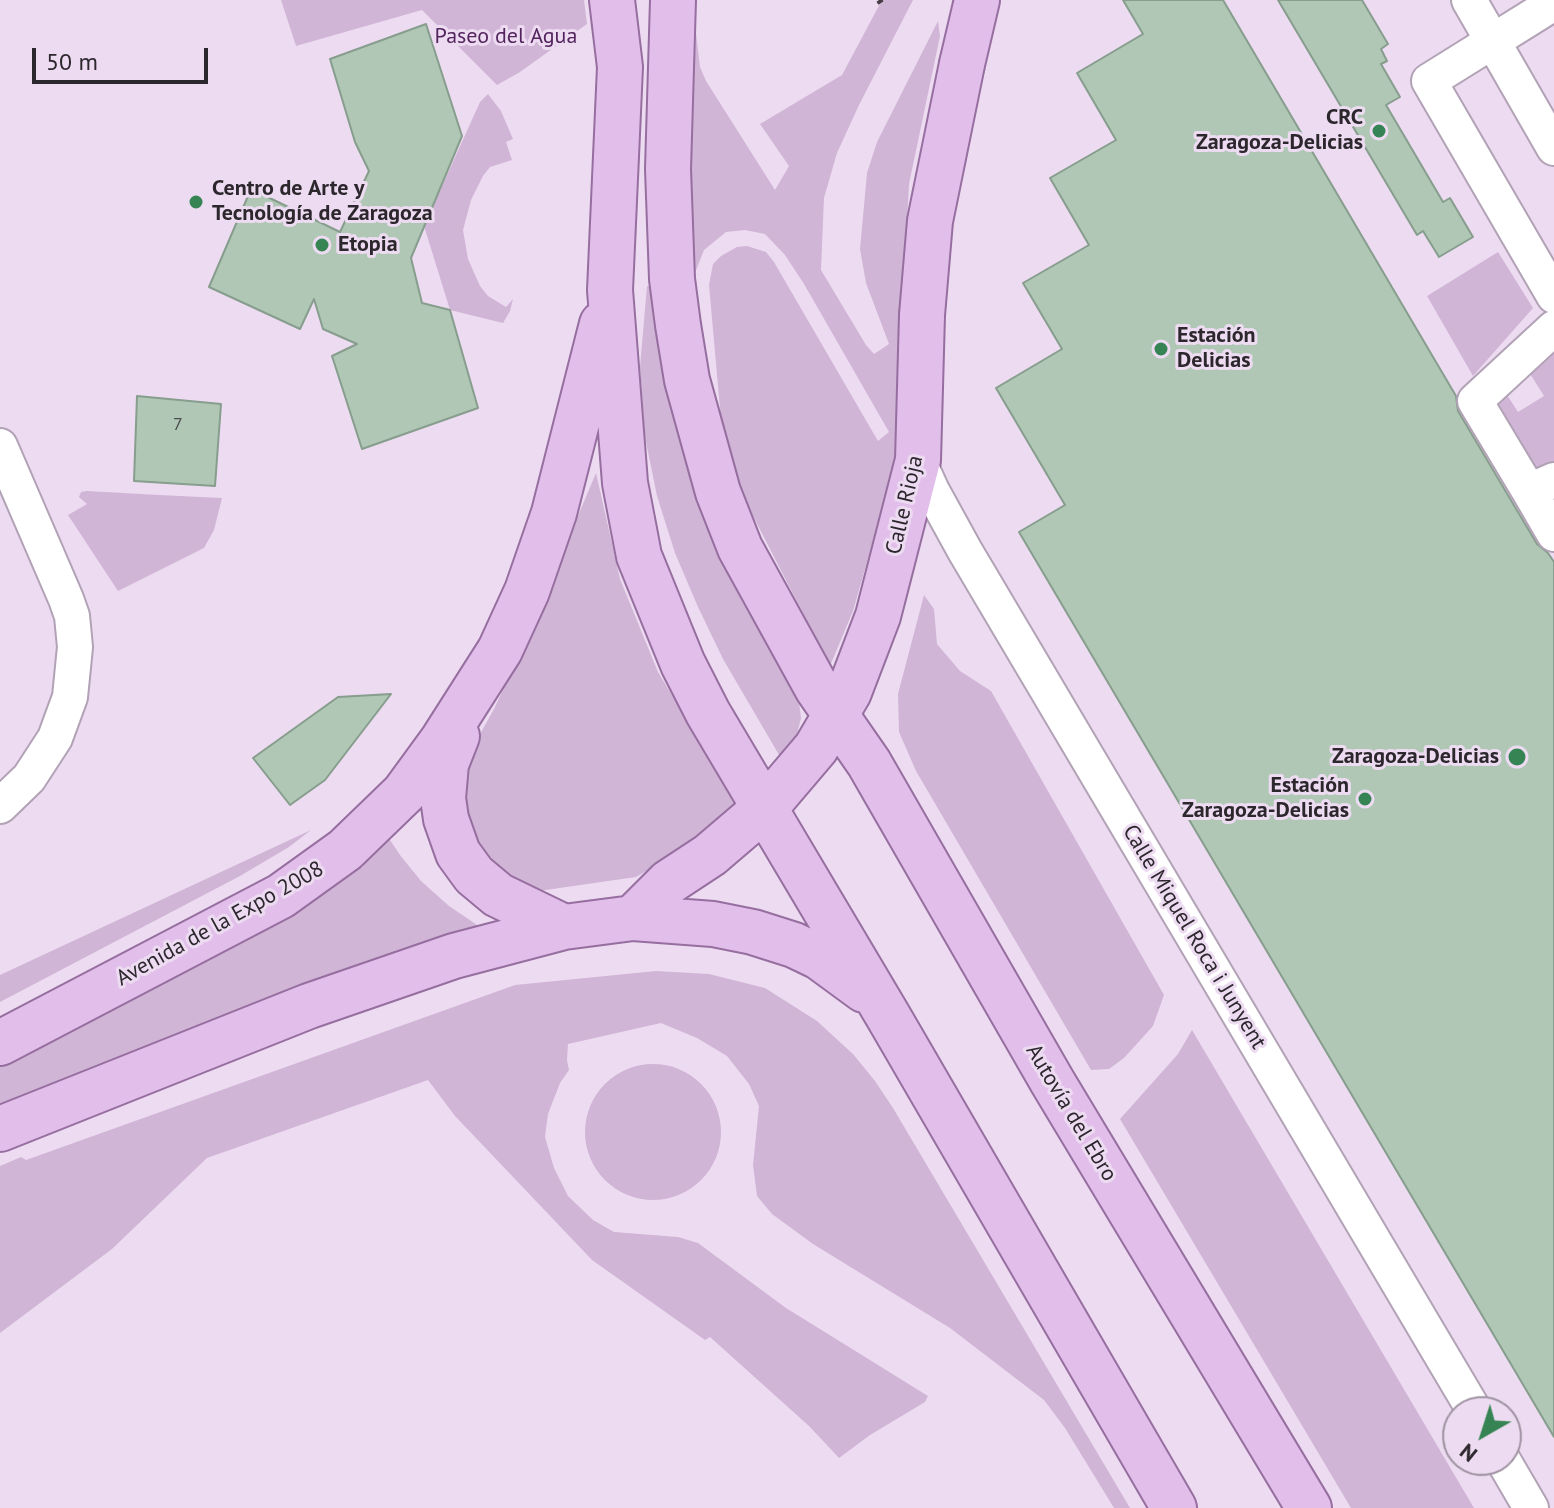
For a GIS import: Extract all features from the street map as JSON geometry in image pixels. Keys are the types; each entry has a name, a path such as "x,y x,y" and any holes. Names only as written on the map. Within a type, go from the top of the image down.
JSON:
{"main road":[{"path":"612,0 620,67 610,290 627,496 639,556 683,664 708,713 1174,1508"},
{"path":"620,67 631,27 643,0"},
{"name":"Autovía del Ebro","path":"673,0 668,169 672,279 687,380 718,492 740,548 817,688 869,763 1045,1069 1309,1508"},
{"name":"Calle Rioja","path":"633,918 669,882 718,849 765,808 804,764 837,715 858,672 878,616 918,460 922,315 930,221 977,0"},
{"path":"534,923 474,875 458,853 450,835 443,798 447,744 500,650 527,591 554,513 610,290"},
{"name":"Avenida de la Expo 2008","path":"0,1043 281,896 330,863 369,830 447,744"},
{"path":"0,1129 309,1006 454,956 534,923 633,918 713,924 769,936 819,957 860,986 888,1016"}],"street":[{"path":"1469,0 1554,148"},
{"path":"1554,1 1429,81 1554,296"},
{"path":"1554,328 1475,401 1542,486 1554,534"},
{"path":"0,446 72,616 74,678 64,718 45,755 29,778 0,806"},
{"name":"Calle Miquel Roca i Junyent","path":"918,460 965,551 1466,1396"},
{"path":"0,512 23,515 33,520"},
{"path":"1512,1476 1531,1508"}],"green space":[{"name":"Paseo del Agua","path":"281,0 584,0 587,24 497,85 422,10 296,46"},
{"path":"882,0 913,0 837,153 824,198 821,270 874,354 889,344 866,283 860,249 867,173 877,142 938,21 940,36 909,184 894,467 853,611 830,666 733,477 723,442 709,285 713,264 721,256 737,247 747,246 766,252 878,441 889,432 804,284 785,255 765,234 745,230 726,232 704,250 695,273 691,272 688,162 696,33 700,67 706,81 775,190 789,166 760,124 842,75"},
{"path":"488,94 501,111 513,139 506,142 512,160 490,167 483,176 471,200 463,230 468,259 480,286 488,296 506,307 513,299 503,323 450,310 424,226 480,102"},
{"path":"1498,252 1533,308 1473,376 1427,296"},
{"path":"647,286 652,286 798,694 801,718 796,738 782,760 723,659 698,607 675,553 657,496 645,437 640,367"},
{"path":"1554,346 1554,461 1530,473 1494,411 1507,395 1518,412 1544,396 1529,372"},
{"path":"596,473 620,579 658,672 739,807 691,845 636,877 525,893 474,848 463,815 466,759 518,658"},
{"path":"81,492 222,498 214,530 204,548 118,591 68,515 87,504 79,497"},
{"path":"924,595 934,609 937,644 960,671 991,691 1164,995 1153,1026 1124,1058 1109,1069 1091,1070 916,771 899,732 898,694"},
{"path":"311,830 240,876 0,1002 0,975"},
{"path":"384,831 421,881 449,906 486,931 0,1108 0,1063"},
{"path":"656,971 709,974 765,988 817,1021 853,1054 893,1108 1130,1508 1114,1508 1044,1400 950,1328 813,1244 772,1214 757,1196 753,1165 759,1106 749,1084 727,1056 697,1038 661,1023 568,1044 569,1070 560,1083 548,1114 545,1137 554,1168 568,1196 593,1220 614,1232 678,1237 698,1243 786,1308 928,1396 925,1402 839,1458 809,1426 710,1337 705,1340 592,1260 455,1116 428,1080 207,1158 112,1249 0,1333 0,1166 21,1157 26,1160 515,985"},
{"path":"1192,1030 1442,1454 1442,1476 1455,1476 1474,1508 1351,1508 1120,1119 1178,1054"},
{"path":"653,1064 679,1069 701,1084 716,1106 721,1132 716,1158 701,1180 679,1195 653,1200 627,1195 605,1180 590,1158 585,1132 590,1106 605,1084 627,1069"}],"building":[{"name":"Estación Zaragoza-Delicias","path":"1123,0 1223,0 1456,396 1458,411 1537,544 1554,562 1554,1437 1019,532 1065,505 996,388 1062,349 1023,283 1089,245 1050,178 1116,140 1077,73 1143,34"},
{"name":"CRC Zaragoza-Delicias","path":"1278,0 1362,0 1388,44 1381,49 1387,61 1381,64 1400,97 1386,105 1443,202 1450,198 1473,237 1439,257 1423,231 1417,235"},
{"name":"Etopia","path":"426,24 462,136 411,258 422,303 450,310 478,408 362,449 332,356 357,344 323,329 314,299 300,329 209,287 251,189 340,232 369,171 355,142 330,59"},
{"path":"137,396 221,404 215,486 134,481"},
{"path":"391,694 325,780 290,805 253,758 338,697"}],"place":[{"name":"CRC Zaragoza-Delicias","path":"1379,131"},
{"name":"Centro de Arte y Tecnología de Zaragoza","path":"196,202"},
{"name":"Etopia","path":"322,245"},
{"name":"Estación Delicias","path":"1161,349"},
{"name":"Zaragoza-Delicias","path":"1517,757"},
{"name":"Estación Zaragoza-Delicias","path":"1365,799"}]}
